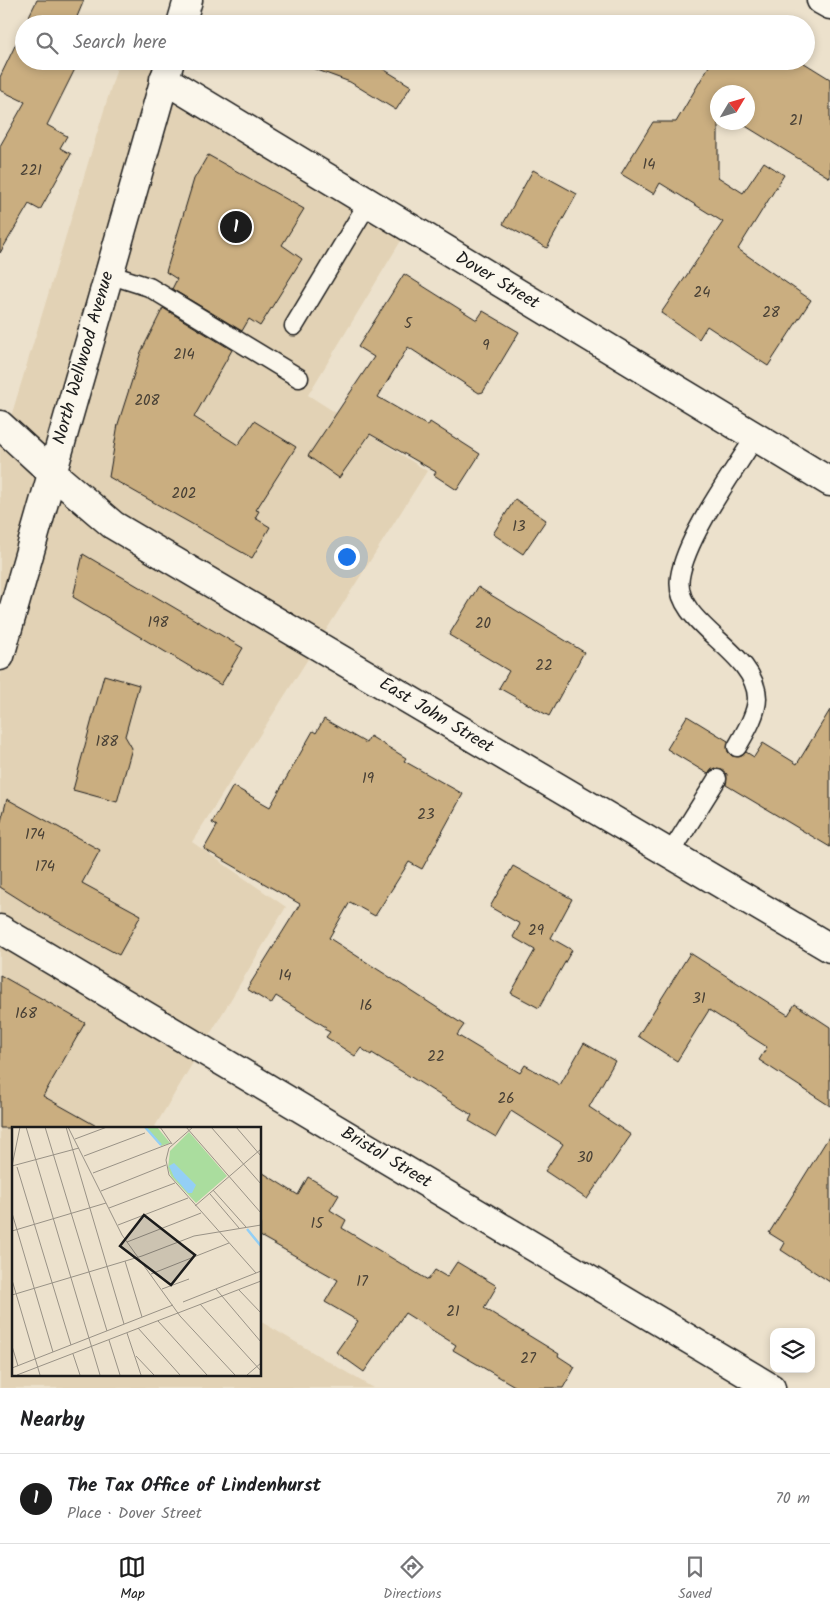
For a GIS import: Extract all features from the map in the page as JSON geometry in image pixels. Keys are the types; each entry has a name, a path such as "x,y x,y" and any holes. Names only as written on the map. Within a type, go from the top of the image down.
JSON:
{"street":[{"path":"184,15 188,0"},
{"path":"821,0 830,5"},
{"name":"Dover Street","path":"167,70 368,203 830,482"},
{"name":"North Wellwood Avenue","path":"0,656 167,70"},
{"name":"East John Street","path":"0,425 113,525 830,948"},
{"name":"Bristol Street","path":"0,929 771,1388"}],"lane":[{"path":"294,326 368,203"},
{"path":"108,274 149,287 300,378"},
{"path":"737,747 749,726 756,698 748,672 685,607 679,578 691,542 755,437"},
{"path":"670,854 717,779"}],"shaded area":[{"path":"116,70 174,70 405,234 308,395 427,471 192,842 286,907 155,1127 12,1127 12,1376 261,1376 261,1322 373,1388 0,1388 0,441 3,443"}],"building":[{"path":"37,0 84,0 78,15 30,15"},
{"path":"15,46 15,70 74,70 47,125 67,136 60,148 71,154 40,210 29,204 0,253 0,146 25,102 0,90 0,77"},
{"path":"317,70 385,70 411,86 396,110 350,82"},
{"path":"707,70 815,70 830,79 830,178 752,130 755,130 755,85 710,85 710,130 718,130 718,177 743,193 764,162 784,175 738,249 811,300 768,366 707,326 699,339 661,313 723,222 660,183 654,194 621,174 653,122 676,122"},
{"path":"208,155 304,209 282,245 302,259 260,326 249,319 242,331 172,289 177,279 166,272 194,179"},
{"path":"533,170 577,194 547,248 503,224"},
{"path":"404,274 477,320 483,311 519,332 483,392 479,393 408,347 378,397 428,426 430,422 480,454 457,490 434,475 436,472 370,434 339,478 308,456 374,357 358,347"},
{"path":"163,308 232,350 194,417 238,445 254,421 296,447 256,510 259,511 255,518 270,527 252,558 109,477 118,424 141,352"},
{"path":"515,499 546,520 523,554 493,534"},
{"path":"83,554 243,648 221,685 73,597"},
{"path":"478,587 584,652 549,716 499,688 509,671 449,635"},
{"path":"104,675 139,685 125,736 132,748 117,802 73,790"},
{"path":"830,710 830,847 726,785 727,774 722,770 712,769 708,774 667,749 687,716 728,741 728,752 732,756 742,756 746,752 754,757 763,743 797,764"},
{"path":"324,719 366,743 370,736 406,758 404,761 463,794 422,869 409,862 375,916 350,902 329,938 464,1025 457,1035 520,1073 525,1065 560,1085 584,1043 615,1061 589,1107 631,1135 587,1199 545,1171 563,1144 511,1111 496,1137 469,1121 472,1115 372,1053 371,1055 361,1048 355,1056 326,1037 330,1032 324,1029 326,1027 276,996 271,1004 247,989 300,904 204,849 217,826 212,823 233,786 270,807 313,731 316,733"},
{"path":"7,799 100,850 82,883 141,915 119,955 38,911 0,887 0,825"},
{"path":"513,866 572,899 551,938 572,950 539,1008 511,993 535,950 513,937 520,924 490,907"},
{"path":"690,953 788,1015 795,1004 830,1027 830,1106 759,1060 767,1047 709,1010 677,1061 638,1036"},
{"path":"0,975 85,1023 43,1096 98,1127 0,1128"},
{"path":"830,1135 830,1282 781,1250 785,1243 769,1233"},
{"path":"261,1172 298,1195 308,1177 339,1195 330,1210 346,1220 342,1228 428,1280 435,1270 447,1277 457,1262 497,1286 484,1308 559,1354 558,1356 575,1367 563,1388 518,1388 453,1350 456,1345 405,1313 364,1372 336,1352 358,1321 325,1302 338,1280 261,1237"}],"place":[{"name":"The Tax Office of Lindenhurst","path":"236,227"}]}
